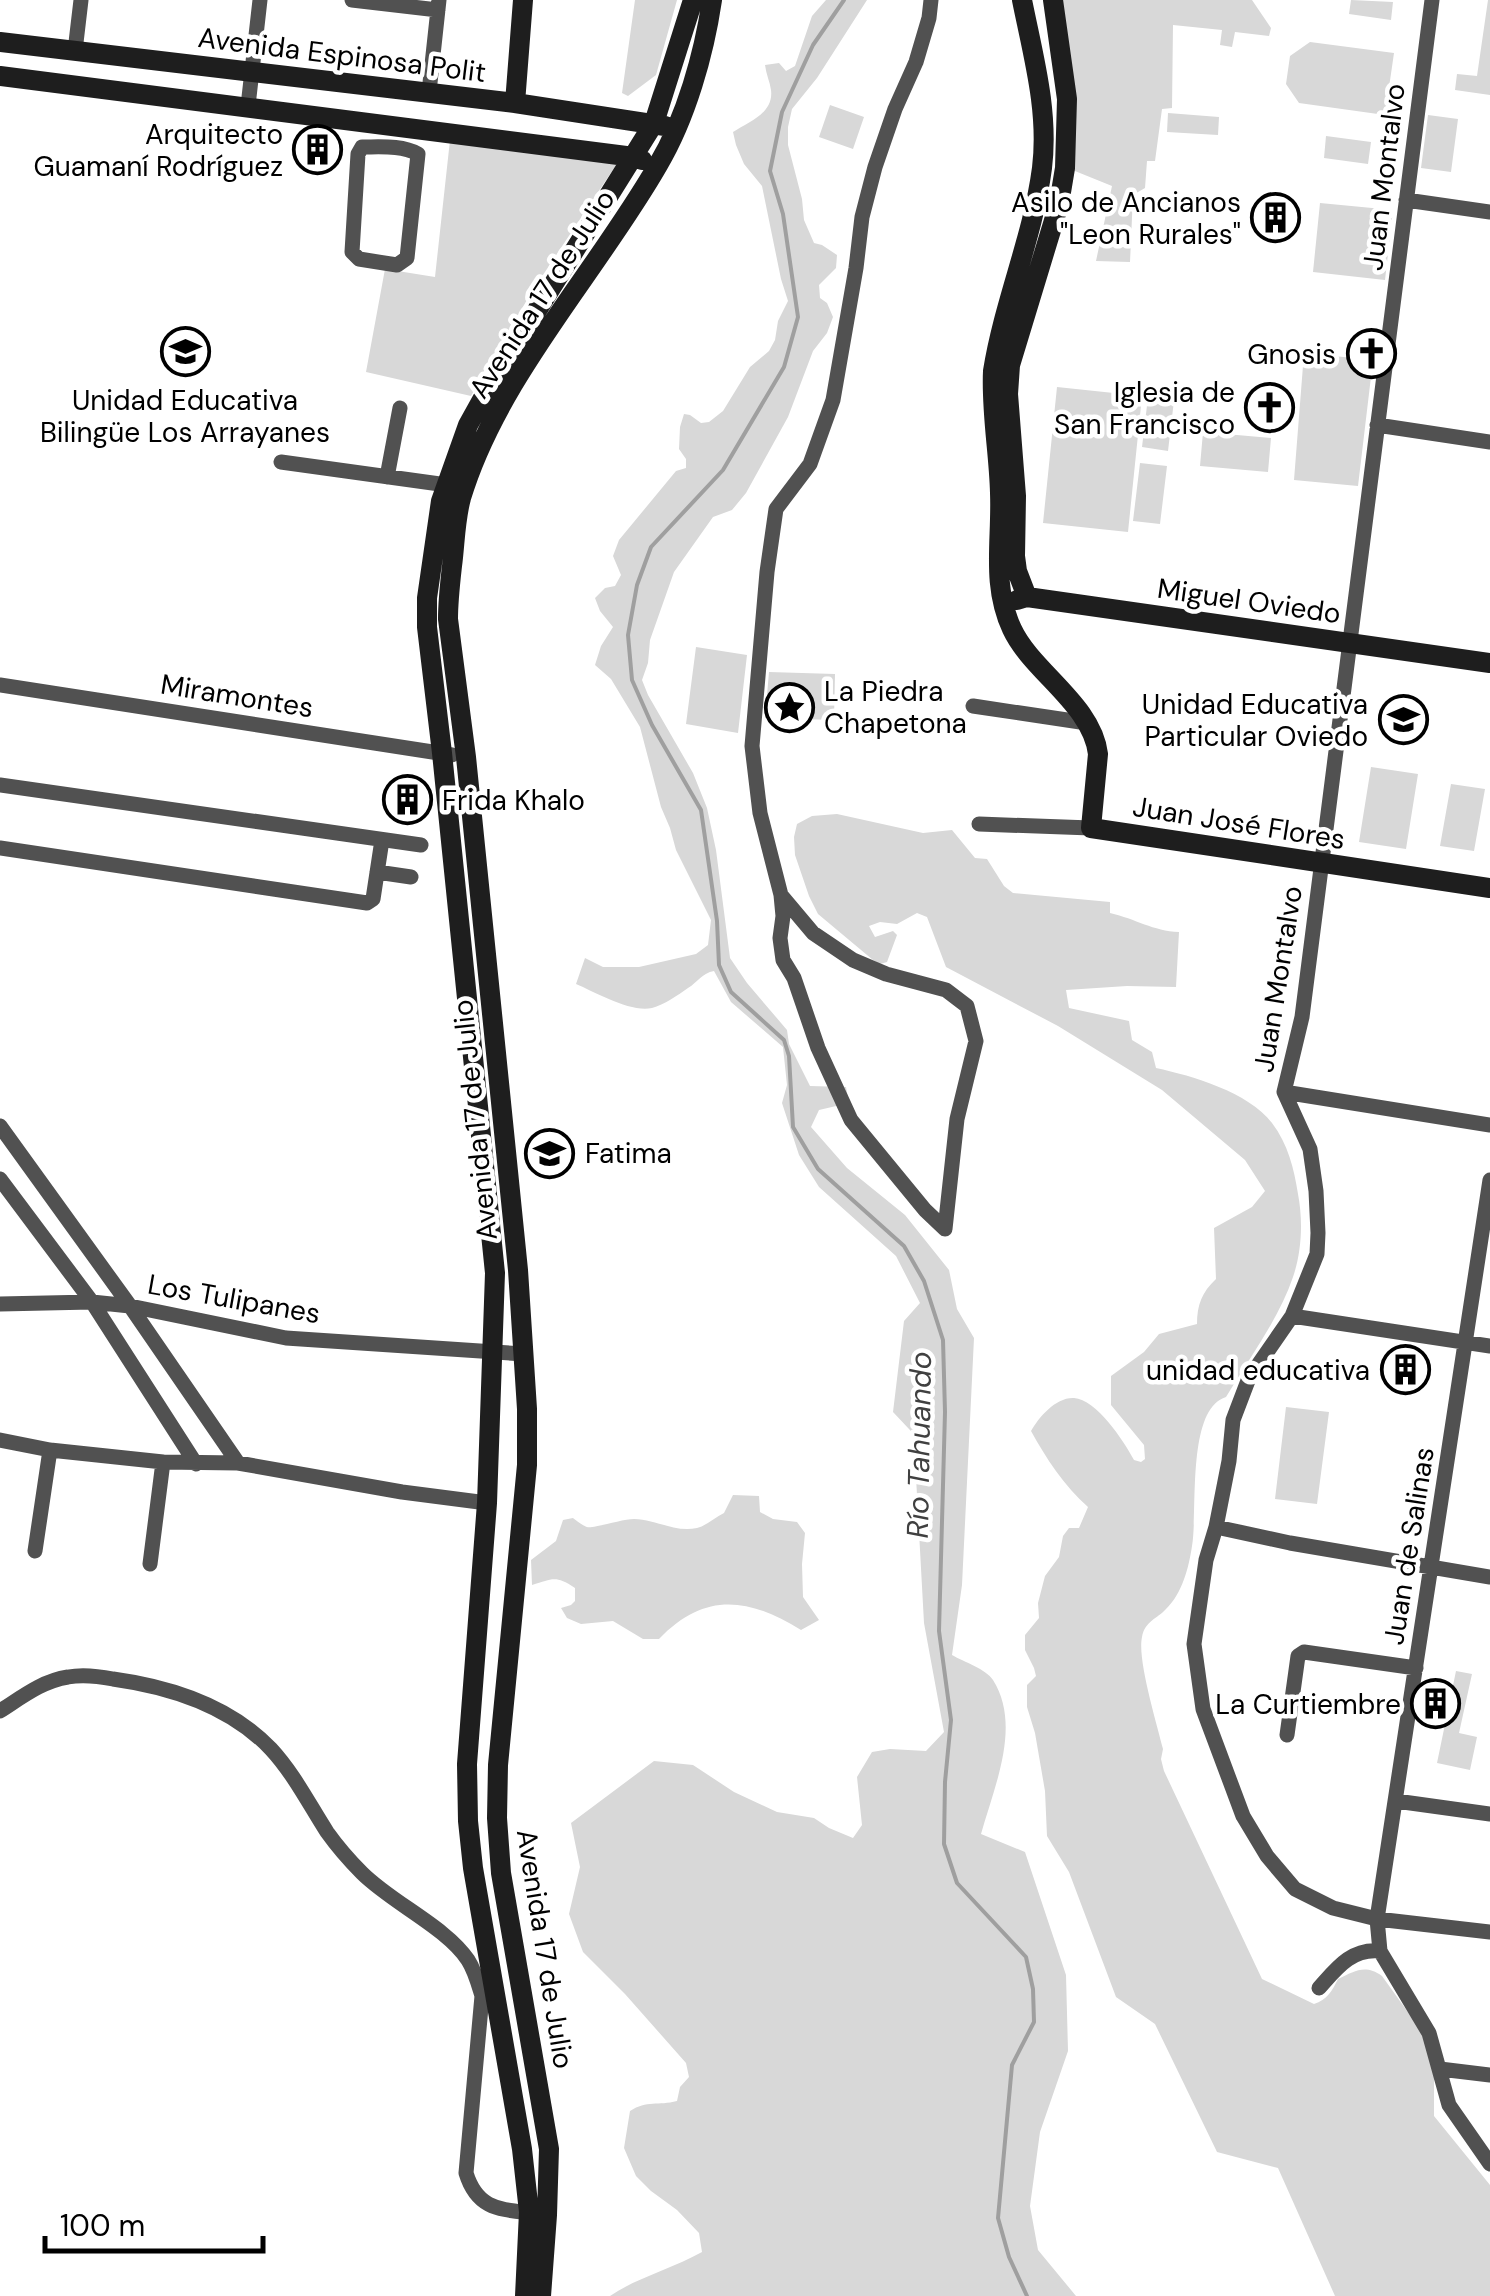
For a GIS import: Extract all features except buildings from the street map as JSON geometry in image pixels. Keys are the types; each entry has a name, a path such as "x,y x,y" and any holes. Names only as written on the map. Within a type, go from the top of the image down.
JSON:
{"main road":[{"path":"515,103 523,0"},
{"name":"Avenida 17 de Julio","path":"541,2296 538,2214 522,2150 468,1820 468,1764 488,1502 495,1273 427,612 441,501 468,425 654,123 693,0"},
{"name":"Avenida 17 de Julio","path":"525,2296 549,2149 501,1873 498,1818 498,1765 527,1465 524,1354 466,757 448,619 455,532 460,500 484,439 516,382 658,166 677,128 712,0"},
{"path":"1022,0 1040,96 1043,147 1038,192 993,370 1000,494 998,574 1002,604 1014,634 1087,722 1096,743 1091,828"},
{"path":"1026,597 1015,556 1015,464 1008,382 1059,204 1065,168 1067,99 1053,0"},
{"name":"Avenida Espinosa Polit","path":"0,42 429,92 677,128"},
{"path":"0,76 634,156 658,166"},
{"name":"Miguel Oviedo","path":"1002,604 1026,597 1490,663"},
{"name":"Juan José Flores","path":"1091,828 1490,888"}],"street":[{"path":"76,51 82,0"},
{"path":"248,106 260,0"},
{"path":"352,0 438,5 429,92"},
{"path":"781,894 813,933 853,960 886,974 946,990 967,1006 976,1040 957,1119 945,1230 851,1120 818,1048 794,978 783,960 781,894 760,813 752,746 776,510 810,464 833,400 862,217 895,109 916,62 930,0"},
{"name":"Juan Montalvo","path":"1432,0 1302,1017 1284,1092 1310,1148 1316,1191 1316,1254 1292,1316 1249,1378 1233,1420 1194,1644 1203,1709 1230,1785 1259,1842 1295,1889 1333,1908 1376,1919 1490,1932"},
{"path":"390,124 390,147"},
{"path":"362,147 390,147 414,151 419,158 407,258 398,265 360,258 351,246 358,154 362,147"},
{"path":"1406,200 1490,212"},
{"path":"386,477 400,408"},
{"path":"1378,425 1490,442"},
{"path":"281,462 447,485"},
{"name":"Miramontes","path":"0,685 466,757"},
{"path":"972,706 1087,722"},
{"path":"0,785 421,846"},
{"name":"Juan José Flores","path":"979,824 1091,828"},
{"path":"0,848 367,903 373,899 382,840"},
{"path":"377,872 411,876"},
{"path":"1284,1092 1490,1125"},
{"name":"Los Tulipanes","path":"0,1126 130,1306 286,1338 524,1354"},
{"path":"0,1179 92,1302 196,1464"},
{"name":"Juan de Salinas","path":"1380,1952 1376,1919 1490,1180"},
{"path":"0,1304 92,1302 130,1306 238,1464"},
{"path":"1292,1316 1490,1346"},
{"path":"0,1440 50,1450 163,1462 238,1464 402,1492 488,1502"},
{"path":"35,1551 50,1450"},
{"path":"150,1564 163,1462"},
{"path":"1216,1527 1290,1544 1490,1576"},
{"path":"1288,1735 1298,1656 1304,1652 1416,1668"},
{"path":"0,1711 44,1683 70,1676 94,1676 185,1695 252,1731 292,1776 353,1864 378,1889 450,1941 476,1974 482,1996 466,2173 479,2198 491,2207 538,2214"},
{"path":"1396,1800 1490,1814"},
{"path":"1318,1988 1347,1958 1370,1950 1380,1952 1429,2032 1450,2106 1490,2164"},
{"path":"1440,2069 1490,2075"}],"shaded area":[{"path":"635,0 677,0 656,75 628,96 622,93"},
{"path":"826,0 867,0 817,78 792,109 788,145 804,220 814,243 837,255 836,268 819,285 820,298 833,317 813,351 788,417 746,493 732,510 713,517 674,572 650,640 642,680 693,773 707,808 730,958 787,1030 789,1044 810,1086 846,1087 849,1103 819,1110 811,1127 847,1168 905,1215 949,1270 957,1309 974,1338 962,1585 952,1655 990,1676 1005,1717 1003,1757 981,1834 1025,1852 1066,1975 1068,2051 1040,2132 1030,2206 1038,2250 1076,2296 610,2296 702,2252 699,2233 636,2176 624,2148 630,2111 647,2104 677,2101 680,2087 689,2077 686,2063 583,1952 569,1914 580,1867 571,1823 654,1761 693,1765 734,1792 777,1812 814,1818 853,1838 862,1825 857,1777 872,1752 926,1751 944,1732 924,1623 916,1477 925,1446 893,1412 904,1321 920,1303 896,1256 819,1187 799,1155 782,1103 787,1085 783,1047 731,1002 714,971 671,999 643,1009 576,984 585,958 603,967 639,967 696,954 708,945 711,920 676,850 640,727 611,679 595,665 613,627 595,598 605,588 615,586 621,575 613,556 619,540 676,471 686,468 686,459 679,449 684,414 701,423 723,411 750,367 769,351 775,340 778,321 788,301 762,186 744,164 733,132 765,111 771,90 765,65 779,63 786,71 795,66 812,16"},
{"path":"1061,0 1252,0 1271,28 1269,36 1235,32 1232,47 1220,45 1222,30 1173,25 1172,108 1162,109 1155,161 1147,161 1145,188 1133,195 1130,262 1096,261 1112,186 1070,169"},
{"path":"1351,0 1393,2 1391,20 1349,14"},
{"path":"1488,0 1490,95 1455,90 1457,74 1477,76"},
{"path":"1310,42 1394,53 1385,115 1299,103 1286,84 1290,56"},
{"path":"830,105 864,117 853,149 819,137"},
{"path":"1168,113 1219,117 1218,135 1167,132"},
{"path":"1428,115 1458,119 1451,172 1421,168"},
{"path":"1326,136 1371,142 1368,164 1324,158"},
{"path":"450,140 618,162 531,293 471,396 366,372 385,269 435,277"},
{"path":"1320,203 1393,210 1385,280 1313,272"},
{"path":"1304,353 1373,360 1358,486 1294,480"},
{"path":"1057,387 1142,396 1128,532 1043,523"},
{"path":"1149,389 1175,392 1168,451 1142,447"},
{"path":"1203,432 1271,438 1268,472 1200,466"},
{"path":"1140,463 1167,466 1160,524 1133,521"},
{"path":"696,647 747,655 738,733 686,724"},
{"path":"769,672 835,674 834,720 765,718"},
{"path":"1371,767 1418,774 1406,849 1359,842"},
{"path":"1451,784 1485,789 1474,851 1440,846"},
{"path":"837,814 923,833 952,830 975,858 987,859 1013,893 1110,902 1110,913 1179,932 1176,987 1066,990 1069,1008 1129,1021 1132,1040 1152,1052 1156,1068 1203,1081 1249,1102 1272,1123 1286,1148 1301,1214 1296,1267 1263,1338 1226,1397 1213,1405 1205,1421 1196,1463 1189,1563 1176,1596 1144,1632 1141,1647 1145,1676 1163,1749 1164,1771 1262,1979 1314,2004 1329,1994 1338,1979 1355,1971 1370,1970 1382,1976 1425,2036 1434,2071 1434,2116 1490,2185 1490,2296 1335,2296 1278,2168 1217,2152 1155,2024 1116,1997 1069,1872 1047,1836 1045,1791 1027,1707 1027,1685 1036,1676 1025,1650 1025,1635 1039,1618 1038,1603 1045,1576 1059,1557 1063,1536 1069,1528 1079,1528 1088,1507 1056,1471 1031,1431 1055,1404 1074,1398 1100,1413 1134,1460 1145,1459 1144,1445 1111,1405 1111,1376 1144,1352 1159,1334 1197,1324 1201,1299 1216,1279 1214,1228 1252,1207 1265,1191 1245,1160 1162,1090 1058,1026 946,967 927,917 917,913 897,924 880,922 869,926 875,937 893,931 897,935 887,962 880,964 818,914 795,855 794,837 797,824 812,816"},
{"path":"1286,1407 1329,1412 1317,1504 1275,1499"},
{"path":"733,1495 759,1496 760,1512 773,1519 797,1522 805,1533 803,1597 819,1620 801,1630 763,1611 727,1604 693,1613 659,1639 643,1639 613,1621 581,1624 567,1618 561,1608 575,1601 575,1588 563,1581 532,1585 531,1560 556,1541 563,1520 573,1518 590,1527 634,1519 681,1529 697,1528 724,1513"},
{"path":"1456,1671 1472,1674 1459,1733 1477,1737 1470,1770 1437,1763"}],"waterway":[{"name":"Río Tahuando","path":"844,0 813,45 782,112 770,171 783,214 798,317 784,367 723,470 651,547 637,585 628,635 632,680 652,725 701,810 717,921 719,965 731,992 784,1040 789,1056 793,1127 818,1169 904,1246 924,1281 943,1340 939,1631 951,1720 944,1844 957,1883 1026,1957 1033,1989 1034,2022 1012,2065 998,2218 1009,2257 1027,2296"}],"place":[{"name":"Arquitecto Guamaní Rodríguez","path":"318,150"},
{"name":"Asilo de Ancianos \"Leon Rurales\"","path":"1276,218"},
{"name":"Unidad Educativa Bilingüe Los Arrayanes","path":"185,352"},
{"name":"Gnosis","path":"1371,354"},
{"name":"Iglesia de San Francisco","path":"1270,408"},
{"name":"La Piedra Chapetona","path":"789,707"},
{"name":"Unidad Educativa Particular Oviedo","path":"1403,720"},
{"name":"Frida Khalo","path":"407,800"},
{"name":"Fatima","path":"550,1153"},
{"name":"unidad educativa","path":"1405,1370"},
{"name":"La Curtiembre","path":"1436,1704"}]}
